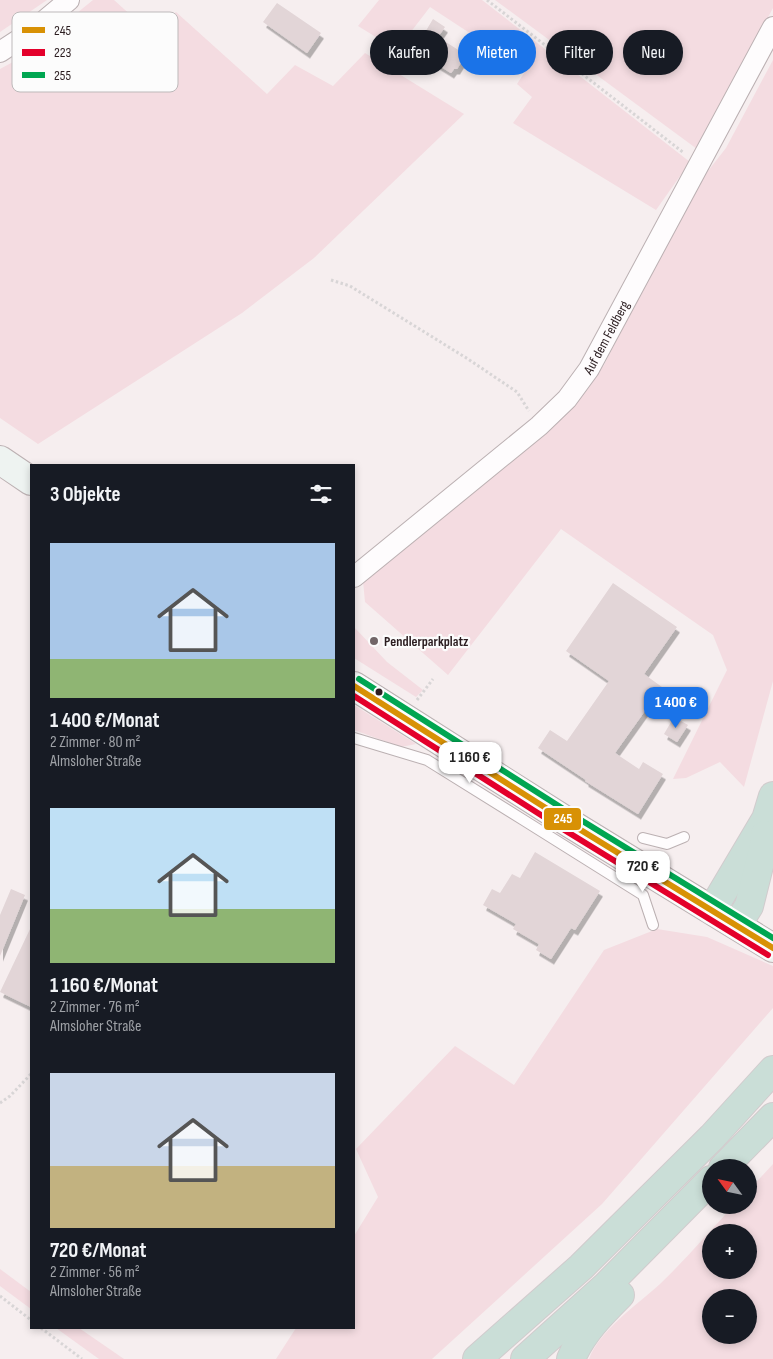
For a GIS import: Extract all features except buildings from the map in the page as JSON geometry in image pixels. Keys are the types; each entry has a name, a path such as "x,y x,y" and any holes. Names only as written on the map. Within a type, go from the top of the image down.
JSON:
{"highway":[{"path":"712,910 769,808"},
{"path":"737,925 749,906 764,846 769,808"},
{"path":"477,1359 587,1260 712,1137 773,1070"},
{"path":"732,1159 773,1117"},
{"path":"525,1359 605,1287 702,1189"},
{"path":"571,1359 576,1346 604,1310 664,1250 678,1214"}],"street":[{"path":"55,12 69,0"},
{"name":"Auf dem Feldberg","path":"355,575 539,426 567,399 589,369 773,27"},
{"path":"0,52 12,44"},
{"path":"0,460 30,480"},
{"path":"355,687 571,824 773,948"}],"lane":[{"path":"355,738 427,760 526,821 643,895 653,925"},
{"path":"643,838 667,844 684,837"}],"path":[{"path":"487,0 699,165"},
{"path":"331,280 350,286 468,359 517,392 539,426"},
{"path":"410,696 418,701 433,679"},
{"path":"0,1103 10,1096 30,1075"},
{"path":"0,1296 30,1319"},
{"path":"43,1329 82,1359"}],"shaded area":[{"path":"0,0 47,0 29,12 12,12 12,24 0,32"},
{"path":"93,0 114,0 127,12 78,12"},
{"path":"379,0 482,0 521,30 465,30 430,7 412,30 370,30 370,33 358,26"},
{"path":"495,0 773,0 773,8 697,149 597,75 613,75 613,30 546,30 546,38"},
{"path":"178,14 267,94 295,65 333,86 365,53 370,56 370,75 401,75 464,114 314,258 242,313 38,444 0,418 0,69 12,62 12,92 178,92"},
{"path":"536,42 546,50 546,75 578,75 690,162 656,210 513,123 532,97 517,84 523,75 536,75"},
{"path":"773,60 773,681 744,787 720,762 686,778 673,779 727,670 713,635 561,529 448,675 365,602 363,581 571,407 586,390 604,365 676,221 704,176 726,148"},
{"path":"355,628 387,662 423,690 416,697 355,659"},
{"path":"355,706 416,744 401,747 355,730"},
{"path":"657,929 707,937 773,966 773,1008 602,1204 432,1359 276,1359 295,1329 355,1329 355,1234 378,1197 356,1149 455,1046 514,1085 604,950"},
{"path":"773,1164 773,1359 589,1359 594,1348 610,1328 660,1284 702,1241 702,1279 757,1279 757,1224 717,1224 726,1214 758,1214 758,1180"},
{"path":"0,1269 30,1291 30,1308 0,1286"},
{"path":"57,1329 80,1329 124,1359 99,1359"}],"transit line":[{"name":"255","path":"359,679 576,817 773,938"},
{"name":"245","path":"355,687 571,824 773,948"},
{"name":"223","path":"355,697 566,831 768,955"}],"place":[{"name":"Pendlerparkplatz","path":"374,641"}]}
